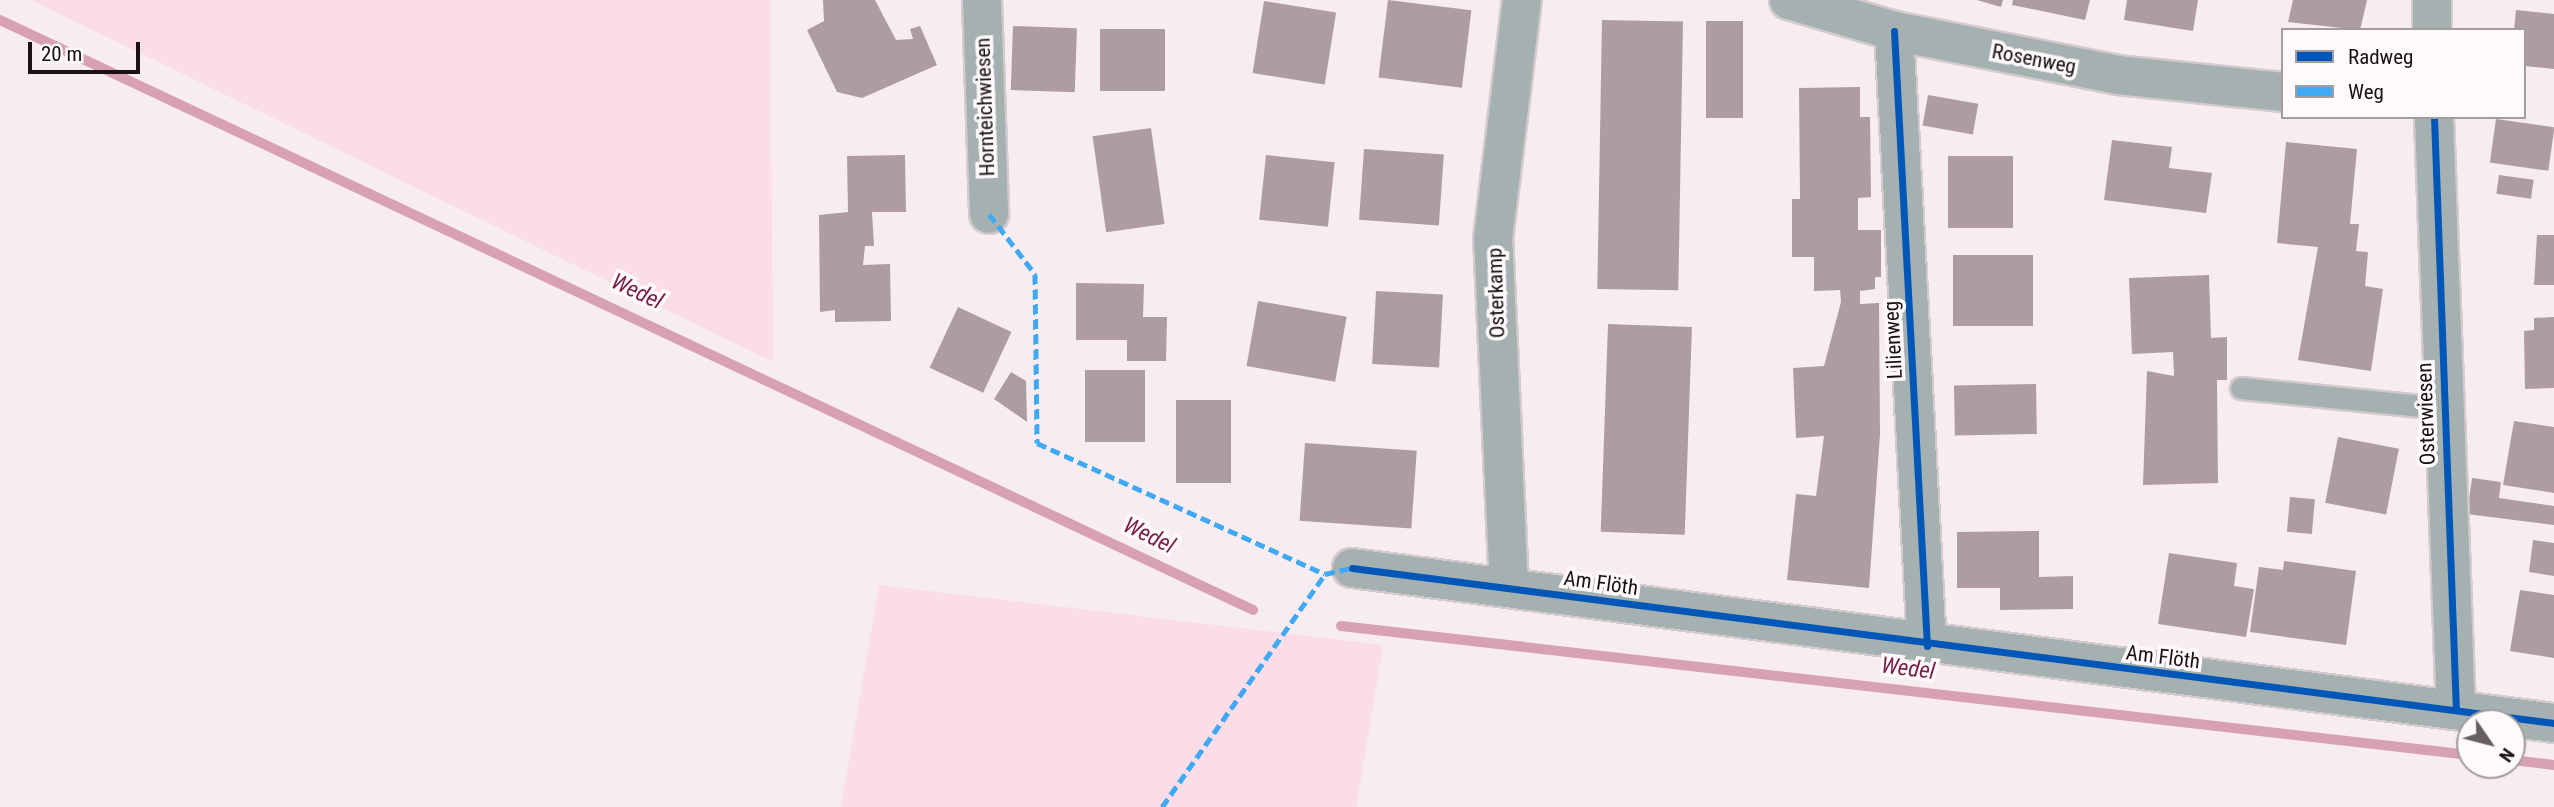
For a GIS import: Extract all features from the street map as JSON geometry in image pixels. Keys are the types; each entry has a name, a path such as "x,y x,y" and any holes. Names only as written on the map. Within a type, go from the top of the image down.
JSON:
{"street":[{"name":"Hornteichwiesen","path":"982,0 989,214"},
{"name":"Osterkamp","path":"1509,587 1493,239 1522,0"},
{"name":"Rosenweg","path":"1789,0 1894,31 2119,75 2281,92"},
{"path":"2432,0 2432,28"},
{"name":"Lilienweg","path":"1894,31 1927,646"},
{"name":"Osterwiesen","path":"2434,119 2456,710"},
{"name":"Am Flöth","path":"1352,568 1509,587 1927,646 2456,710"},
{"name":"Am Flöth","path":"2526,719 2554,723"}],"lane":[{"name":"Osterwiesen","path":"2241,388 2443,408"}],"shaded area":[{"path":"31,0 770,0 773,362"},
{"path":"879,585 1383,645 1356,807 841,807"}],"building":[{"path":"823,0 875,0 896,40 913,39 910,29 920,26 937,65 862,98 837,92 807,30 824,21"},
{"path":"1388,0 1471,10 1462,88 1378,77"},
{"path":"1977,0 2003,0 2001,7"},
{"path":"2013,0 2090,0 2085,20 2012,5"},
{"path":"2127,0 2198,0 2193,31 2124,20"},
{"path":"2293,0 2367,0 2360,28 2288,22"},
{"path":"1264,1 1336,12 1325,85 1253,73"},
{"path":"2516,10 2554,14 2554,69 2526,66 2526,28 2514,28"},
{"path":"1602,20 1683,21 1678,290 1597,289"},
{"path":"1706,21 1743,21 1743,118 1706,118"},
{"path":"1013,26 1077,28 1075,92 1011,90"},
{"path":"1100,29 1165,29 1165,91 1100,91"},
{"path":"1860,87 1860,117 1870,117 1871,197 1858,198 1858,230 1881,230 1881,277 1875,277 1875,289 1860,291 1860,304 1879,303 1880,434 1869,588 1787,580 1796,494 1816,496 1824,436 1796,438 1793,368 1824,366 1841,302 1840,290 1814,291 1814,257 1792,257 1792,199 1800,199 1799,88"},
{"path":"1928,95 1978,104 1973,134 1923,126"},
{"path":"2496,119 2554,127 2548,171 2490,163"},
{"path":"1151,128 1164,224 1106,232 1093,136"},
{"path":"2112,140 2172,147 2169,168 2212,173 2206,213 2104,200"},
{"path":"2286,142 2357,149 2350,224 2359,224 2356,251 2368,252 2365,286 2383,289 2371,371 2298,360 2318,247 2277,243"},
{"path":"1364,149 1444,155 1439,225 1359,220"},
{"path":"905,155 906,212 872,212 874,246 865,246 863,265 890,264 891,321 835,322 835,310 820,312 819,215 848,212 847,156"},
{"path":"1266,155 1335,162 1328,227 1259,220"},
{"path":"1948,156 2013,156 2013,228 1948,228"},
{"path":"2499,175 2534,180 2531,199 2496,194"},
{"path":"2537,235 2554,235 2554,285 2534,285"},
{"path":"1953,255 2033,255 2033,326 1953,326"},
{"path":"2209,275 2211,338 2227,337 2227,380 2217,380 2218,483 2143,485 2147,371 2174,376 2173,352 2132,354 2129,278"},
{"path":"1076,283 1144,284 1143,317 1167,317 1166,361 1127,361 1127,340 1076,340"},
{"path":"1376,291 1443,295 1439,367 1372,364"},
{"path":"1258,301 1347,317 1335,382 1247,366"},
{"path":"958,307 1011,332 983,393 930,368"},
{"path":"2554,317 2554,388 2525,389 2524,331 2534,330 2534,318"},
{"path":"1608,324 1692,327 1685,535 1601,532"},
{"path":"1085,370 1145,370 1145,442 1085,442"},
{"path":"1011,372 1026,381 1027,422 994,399"},
{"path":"2036,384 2037,434 1955,435 1954,385"},
{"path":"1176,400 1231,400 1231,483 1176,483"},
{"path":"2514,421 2554,427 2554,493 2503,485"},
{"path":"2338,437 2399,449 2386,515 2325,503"},
{"path":"1305,443 1417,451 1411,529 1300,521"},
{"path":"2472,478 2501,482 2499,498 2554,506 2554,525 2467,514"},
{"path":"2290,497 2315,499 2312,534 2287,532"},
{"path":"2039,531 2039,577 2073,576 2073,609 2000,610 2000,588 1957,588 1957,532"},
{"path":"2533,540 2554,543 2554,576 2529,572"},
{"path":"2169,553 2237,563 2234,586 2254,589 2246,637 2158,624"},
{"path":"2284,561 2356,571 2346,645 2250,632 2259,567 2283,570"},
{"path":"2520,590 2554,595 2554,658 2510,651"}],"waterway":[{"name":"Wedel","path":"0,20 1253,610"},
{"name":"Wedel","path":"1341,626 2456,753"},
{"name":"Wedel","path":"2526,762 2554,765"}],"marked path":[{"path":"989,214 1035,274 1037,443 1325,574"},
{"path":"1162,807 1325,574 1352,568"}],"cycle path":[{"path":"1894,31 1927,646"},
{"path":"2434,119 2456,710"},
{"path":"1352,568 2554,723"}]}
